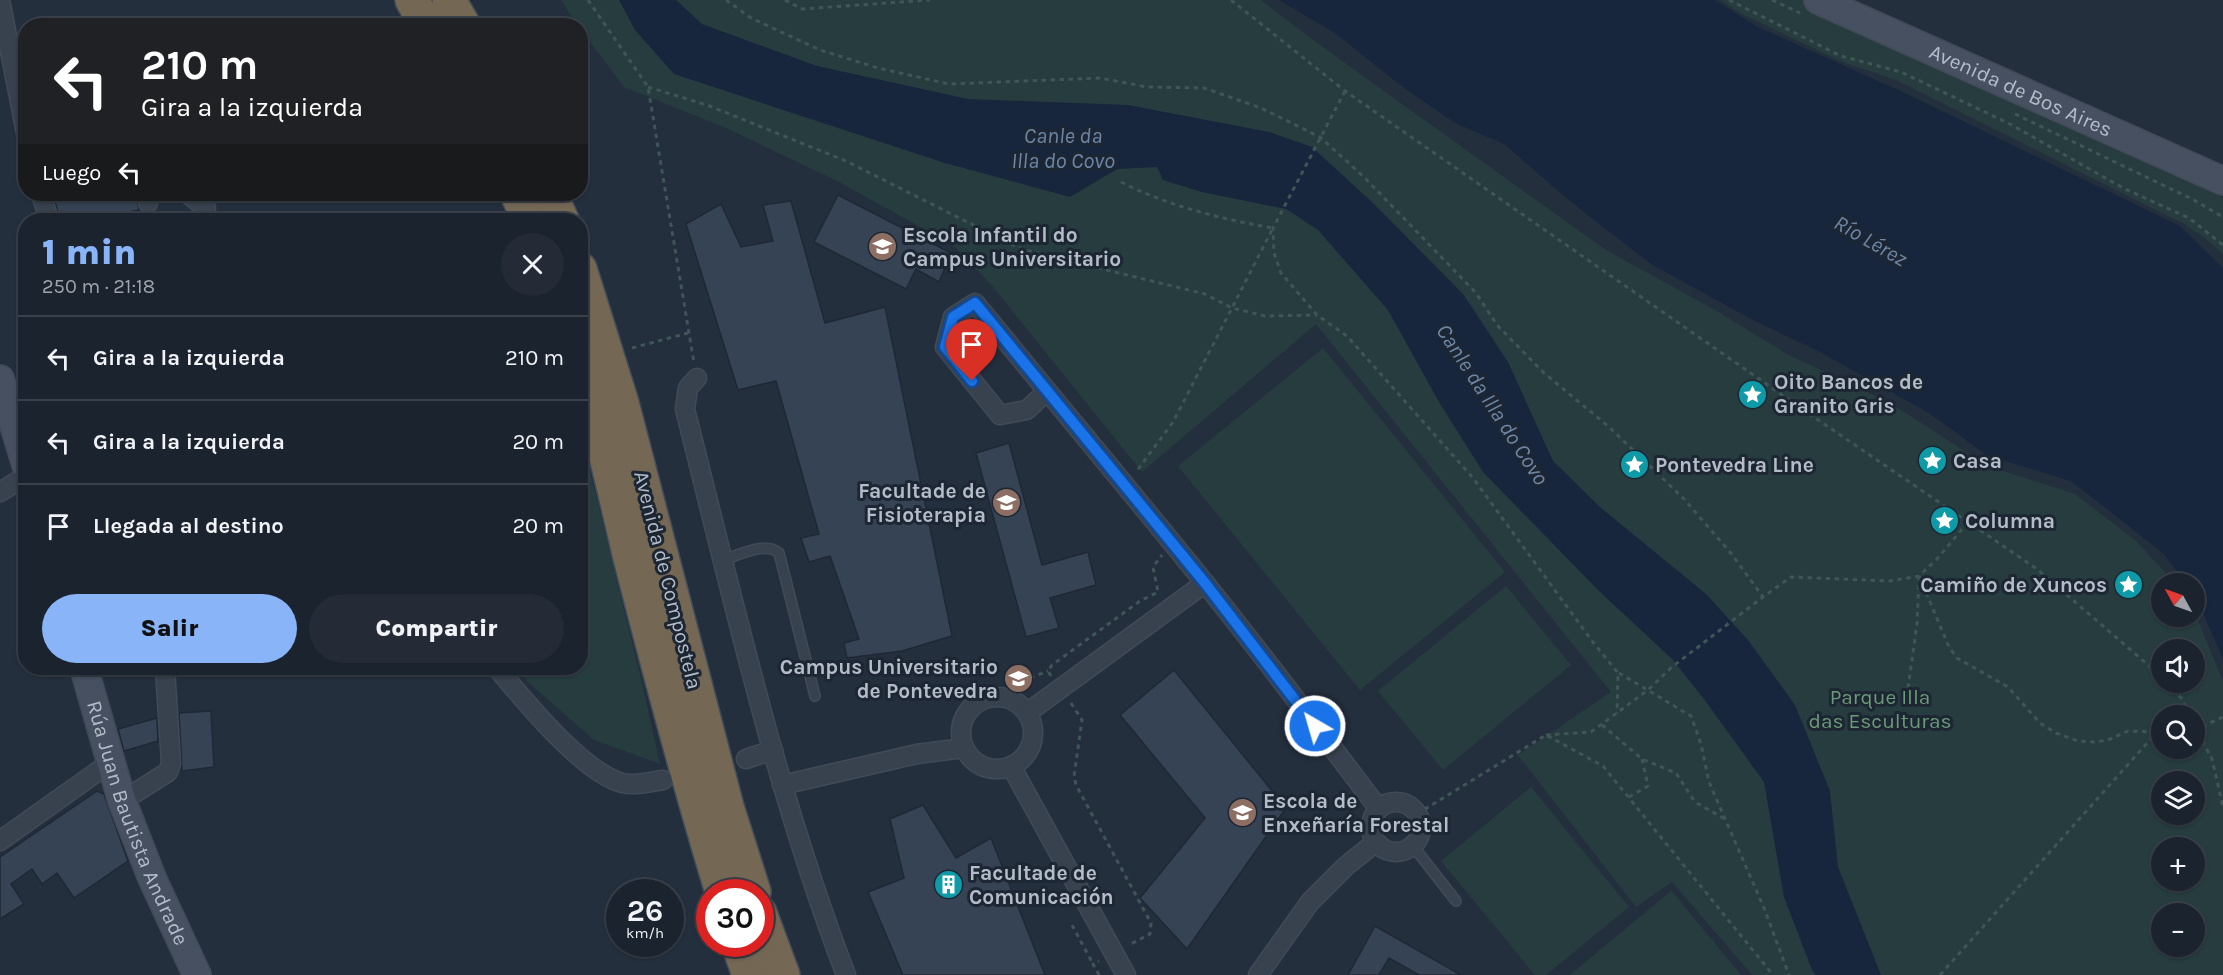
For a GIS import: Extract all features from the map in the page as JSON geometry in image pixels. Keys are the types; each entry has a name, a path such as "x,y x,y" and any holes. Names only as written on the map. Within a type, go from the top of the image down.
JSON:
{"highway":[{"path":"412,0 422,18"},
{"path":"450,0 460,18"},
{"name":"Avenida de Compostela","path":"588,295 622,403 727,807 750,879"},
{"name":"Avenida de Compostela","path":"588,411 718,879"},
{"path":"774,951 783,975"},
{"path":"743,957 749,975"}],"street":[{"path":"0,0 18,81"},
{"name":"Avenida de Bos Aires","path":"1818,0 2223,181"},
{"path":"197,201 206,208"},
{"path":"1047,391 1027,410 1000,415 945,347 953,317 975,303 1205,583 1379,809"},
{"path":"697,378 688,388 685,409 773,750 826,923 846,975"},
{"path":"0,379 18,439"},
{"path":"0,492 18,481"},
{"path":"1027,713 1205,583"},
{"name":"Rúa Juan Bautista Andrade","path":"86,675 122,801 152,878 197,975"},
{"path":"122,801 168,772 171,763 165,675"},
{"path":"502,675 561,739 604,774 621,783 636,785 663,780"},
{"path":"996,697 1008,699 1027,713 1031,725 1030,743 1022,759 1001,769 979,765 970,758 961,737 966,714 974,705 985,699 996,697"},
{"path":"783,785 917,754 964,748"},
{"path":"746,759 773,750"},
{"path":"0,840 111,762"},
{"path":"1011,766 1126,975"},
{"path":"1400,803 1407,805 1418,814 1420,831 1413,846 1398,852 1382,848 1376,842 1371,829 1375,815 1385,805 1400,803"},
{"path":"1258,975 1310,902 1346,866 1376,842"}],"lane":[{"path":"723,560 766,547 779,553 815,696"},
{"path":"1413,846 1456,901"}],"path":[{"path":"588,0 648,87 697,378"},
{"path":"726,0 751,18 820,50 878,68 949,84 1100,78 1146,87 1204,88 1262,108 1320,137 1364,177 1476,293 1497,325 1544,373 1608,426 1684,500 1730,552 1763,597"},
{"path":"785,0 802,9 930,0"},
{"path":"1231,0 1345,91 2037,569 2151,667"},
{"path":"1729,0 1841,56 1901,72 2010,124 2123,188 2189,218 2223,245"},
{"path":"648,87 707,105 846,161 1021,249 1204,294 1232,308 1265,316 1317,315"},
{"path":"1127,488 1132,484 1132,479 1139,466 1173,423 1317,141 1345,91"},
{"path":"1121,182 1143,193 1224,220 1273,228"},
{"path":"1273,228 1274,253 1281,273 1317,315 1347,336 1473,478 1618,673 1691,716 1701,744 1709,782 1727,820 1789,975"},
{"path":"630,349 688,333"},
{"path":"1418,814 1546,735 1591,732 1791,577 1890,581 1919,576 1937,559 1968,522"},
{"path":"1022,674 1030,678 1048,671 1052,665 1140,601 1158,592 1153,567 1173,545"},
{"path":"1908,688 1917,624 1919,576"},
{"path":"1919,576 1949,647 1957,658 2008,687 2040,723 2056,733 2078,741 2108,740 2128,731 2151,731"},
{"path":"1048,671 1082,720 1074,776 1077,784 1151,923 1150,934 1093,964"},
{"path":"1617,713 1618,673"},
{"path":"2205,726 2223,717"},
{"path":"1602,725 1642,759 1676,773 1695,802 1727,820"},
{"path":"1546,735 1603,766 1773,975"},
{"path":"1940,975 2151,741"},
{"path":"2205,746 2212,759 2223,807"},
{"path":"1629,798 1648,786 1642,759"},
{"path":"1072,925 1099,975"}],"green space":[{"name":"Parque Illa das Esculturas","path":"561,0 1261,0 1313,40 1606,250 1715,310 1787,354 1890,403 1988,466 2075,494 2135,540 2166,573 2151,573 2151,627 2201,627 2223,681 2223,975 1752,975 1672,882 1636,907 1518,755 1611,692 1316,324 1142,472 993,287 953,245 837,181 724,127 624,87 588,39 588,18 573,18"},
{"path":"1720,0 1807,0 2223,198 2223,254 2184,224 1896,80 1842,62 1740,13"},
{"path":"1323,348 1505,572 1360,690 1178,466"},
{"path":"588,463 660,764 594,740 522,675 588,675"},
{"path":"1506,586 1571,665 1443,770 1378,691"},
{"path":"1531,787 1629,907 1546,975 1535,975 1441,861"},
{"path":"1671,891 1741,975 1570,975"}],"water":[{"name":"Canle da Illa do Covo","path":"619,0 676,0 702,24 817,66 968,99 1128,105 1269,132 1312,147 1374,204 1463,294 1508,362 1553,461 1601,508 1706,594 1748,640 1795,705 1830,791 1838,867 1881,975 1816,975 1812,970 1784,897 1764,782 1672,659 1597,589 1483,472 1439,402 1388,310 1318,230 1286,209 1202,192 1163,180 1157,167 1117,169 1070,197 945,163 674,74 635,30"},
{"name":"Río Lérez","path":"1279,0 1715,0 1756,26 1907,94 2180,226 2223,268 2223,659 2205,618 2205,573 2178,573 2163,553 2071,481 1988,456 1929,413 1820,352 1751,319 1651,264 1571,202 1504,144 1455,123 1400,85 1335,33"}],"building":[{"name":"Escola Infantil do Campus Universitario","path":"838,195 951,253 939,282 916,269 906,289 814,242"},
{"path":"55,201 137,201 139,210 125,213 58,213"},
{"path":"791,201 825,323 885,307 952,636 902,651 847,658 844,643 859,639 830,556 809,562 801,538 819,534 776,381 738,390 686,224 721,204 741,247 773,241 763,205"},
{"name":"Facultade de Fisioterapia","path":"1009,443 1042,565 1088,552 1096,585 1050,598 1059,628 1026,637 976,453"},
{"name":"Escola de Enxeñaría Forestal","path":"1174,670 1286,808 1187,949 1140,898 1205,818 1120,715"},
{"path":"211,711 214,767 182,771 179,713"},
{"path":"157,718 158,741 124,751 118,729"},
{"path":"97,791 104,794 128,861 74,898 57,873 42,884 32,869 11,884 24,904 0,919 0,857"},
{"name":"Facultade de Comunicación","path":"923,805 956,858 991,838 1045,975 903,975 868,892 904,878 890,819"},
{"path":"1375,926 1461,975 1419,975 1389,958 1379,975 1348,975"}],"place":[{"name":"Escola Infantil do Campus Universitario","path":"882,247"},
{"name":"Oito Bancos de Granito Gris","path":"1753,394"},
{"name":"Casa","path":"1932,461"},
{"name":"Pontevedra Line","path":"1634,465"},
{"name":"Facultade de Fisioterapia","path":"1007,503"},
{"name":"Columna","path":"1944,521"},
{"name":"Camiño de Xuncos","path":"2128,585"},
{"name":"Campus Universitario de Pontevedra","path":"1019,679"},
{"name":"Escola de Enxeñaría Forestal","path":"1242,813"},
{"name":"Facultade de Comunicación","path":"948,885"}],"route":[{"path":"972,381 945,347 953,317 975,303 1205,583 1315,726"}]}
